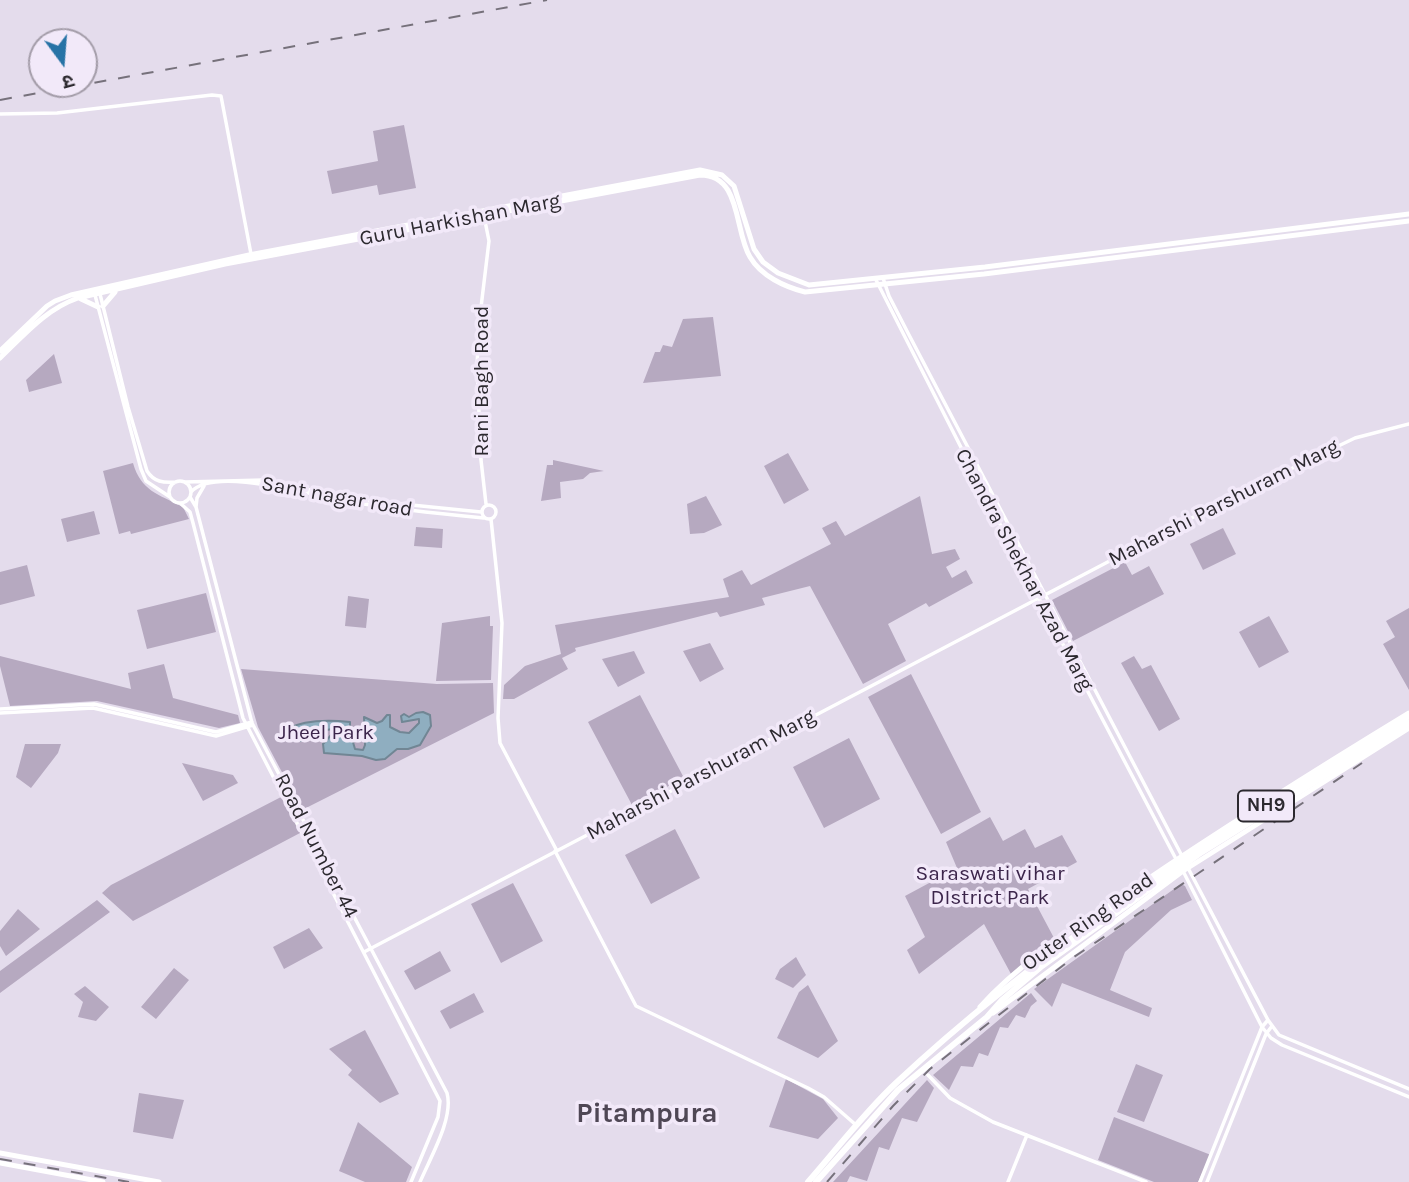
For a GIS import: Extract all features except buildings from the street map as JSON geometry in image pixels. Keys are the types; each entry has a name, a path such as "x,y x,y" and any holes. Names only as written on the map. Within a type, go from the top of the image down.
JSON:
{"highway":[{"name":"NH9","path":"1001,996 1054,950 1197,850 1409,715"},
{"name":"NH9","path":"973,1014 1199,854 1409,725"},
{"path":"987,1017 1001,996"},
{"name":"Outer Ring Road","path":"808,1182 894,1085 973,1014"},
{"name":"Outer Ring Road","path":"816,1182 898,1090 987,1017"}],"main road":[{"name":"Guru Harkishan Marg","path":"0,351 54,301 253,256 707,171 726,177 734,186 759,258 770,269 796,282 809,285 1409,214"},
{"name":"Guru Harkishan Marg","path":"0,358 42,317 58,306 97,292 253,256 706,175 721,181 728,189 749,256 769,276 805,292 1091,261 1409,220"},
{"path":"1091,253 1091,261"},
{"path":"78,298 100,306 121,288"},
{"name":"Outer Ring Road","path":"973,1014 990,995 1059,940 1239,819 1409,715"},
{"name":"Outer Ring Road","path":"987,1017 1157,890 1409,725"},
{"path":"1239,819 1247,831"},
{"path":"1148,879 1150,888 1157,890"},
{"path":"0,1153 159,1182"},
{"path":"0,1163 103,1182"}],"street":[{"path":"0,114 57,113 221,96 253,256"},
{"name":"Rani Bagh Road","path":"484,216 489,241 477,367 481,460 486,504"},
{"name":"Chandra Shekhar Azad Marg","path":"876,278 1038,598 1164,835 1179,858"},
{"name":"Chandra Shekhar Azad Marg","path":"883,278 908,333 1169,833 1179,858"},
{"path":"97,292 100,306 141,469 146,481 180,503 191,495 190,486 185,482 160,482 152,478 147,471 100,306"},
{"name":"Maharshi Parshuram Marg","path":"367,950 1045,594 1337,446 1355,438 1409,424"},
{"name":"Sant nagar road","path":"185,482 264,480 352,499 417,508 481,512"},
{"path":"170,497 171,487 176,482"},
{"name":"Sant nagar road","path":"191,495 194,489 205,485 263,483 354,503 485,518"},
{"path":"196,507 205,485"},
{"name":"Road Number 44","path":"191,495 252,723 367,950 441,1105 411,1182"},
{"name":"Road Number 44","path":"180,503 190,512 246,725 449,1100 447,1116 420,1182"},
{"path":"491,519 485,518 481,512 486,504 496,509 491,519 502,623 499,737 636,1006 808,1088 824,1097 857,1126"},
{"path":"1080,677 1086,674"},
{"path":"0,711 93,708 216,736 252,723"},
{"path":"1164,835 1169,833"},
{"path":"1186,870 1268,1020 1282,1037 1409,1089"},
{"path":"1186,870 1202,910 1266,1034 1282,1045 1409,1097"},
{"path":"1202,910 1208,906"},
{"path":"1200,1182 1262,1027 1268,1020"},
{"path":"1207,1182 1266,1034 1272,1026"},
{"path":"928,1075 950,1098 969,1110 1146,1182"},
{"path":"1008,1182 1027,1135"}],"green space":[{"path":"404,125 416,188 379,195 377,185 332,194 327,171 378,161 373,131"},
{"path":"713,317 721,376 643,383 655,352 660,352 663,345 672,347 683,319"},
{"path":"54,354 62,383 29,392 26,380"},
{"path":"788,453 809,490 784,504 764,466"},
{"path":"553,460 604,471 590,473 583,479 560,482 561,498 541,501 547,465 553,465"},
{"path":"133,463 146,486 183,507 189,519 131,534 130,531 119,534 103,471"},
{"path":"706,496 722,525 704,533 690,534 687,504"},
{"path":"920,496 932,554 955,549 960,559 946,567 952,578 966,570 973,583 929,607 926,603 888,624 906,661 863,684 810,586 762,598 765,605 720,617 717,612 575,648 576,651 562,658 568,669 514,699 503,699 504,685 525,666 561,654 555,625 729,597 723,579 742,570 751,585 831,544 822,528 836,521 845,536"},
{"path":"94,511 100,534 67,542 61,519"},
{"path":"416,527 443,529 442,548 414,546"},
{"path":"1223,528 1236,554 1203,570 1190,544"},
{"path":"1125,562 1132,575 1149,566 1164,594 1073,641 1052,600"},
{"path":"27,565 35,596 0,605 0,572"},
{"path":"206,593 216,632 147,649 137,610"},
{"path":"348,596 369,599 366,628 345,626"},
{"path":"1409,608 1409,690 1383,644 1395,637 1386,621"},
{"path":"490,616 490,626 493,626 491,680 436,681 442,623"},
{"path":"1269,616 1289,652 1259,668 1239,632"},
{"path":"710,643 724,669 700,682 683,651"},
{"path":"634,651 645,673 618,687 602,659"},
{"path":"0,656 131,689 128,673 164,664 173,698 238,715 240,723 219,728 97,701 10,706"},
{"path":"1134,656 1142,669 1151,665 1180,719 1159,731 1121,663"},
{"name":"Jheel Park","path":"241,669 437,684 493,683 494,713 302,810 258,727"},
{"path":"911,674 981,812 941,834 868,697"},
{"path":"640,695 684,778 632,805 588,722"},
{"path":"849,738 880,799 824,828 793,767"},
{"path":"25,744 61,744 58,753 31,788 16,777"},
{"path":"182,763 233,775 238,783 203,801"},
{"path":"281,797 300,833 133,921 102,893 111,885"},
{"name":"Saraswati vihar DIstrict Park","path":"990,817 1003,841 1025,829 1035,848 1062,835 1077,862 1028,889 1054,938 1011,974 984,924 919,974 907,950 925,937 905,896 957,868 946,842"},
{"path":"675,829 700,878 651,904 625,855"},
{"path":"513,883 543,941 501,963 471,904"},
{"path":"1181,884 1185,886 1192,900 1171,910 1125,952 1110,990 1152,1008 1149,1017 1062,983 1052,1007 1034,989"},
{"path":"97,900 110,912 0,993 0,971"},
{"path":"18,909 40,929 6,956 0,946 0,931"},
{"path":"309,928 323,948 284,969 273,947"},
{"path":"440,951 451,971 415,990 404,971"},
{"path":"796,957 806,975 793,988 775,979 780,969"},
{"path":"174,968 189,980 156,1019 141,1007"},
{"path":"808,985 838,1041 818,1058 777,1038 799,992"},
{"path":"85,986 109,1007 96,1021 78,1017 83,1002 74,994"},
{"path":"474,993 484,1012 450,1029 440,1011"},
{"path":"1031,993 1037,1001 1025,1018 1016,1015 1008,1028 1000,1027 988,1056 979,1053 973,1067 961,1066 949,1090 933,1075"},
{"path":"365,1030 399,1094 380,1103 348,1075 352,1070 329,1049"},
{"path":"1136,1064 1163,1075 1144,1122 1117,1112"},
{"path":"786,1079 823,1099 838,1118 818,1139 769,1127"},
{"path":"927,1080 934,1088 917,1122 902,1118 889,1150 879,1147 867,1181 850,1176 847,1182 833,1182"},
{"path":"139,1093 184,1100 173,1139 133,1132"},
{"path":"1114,1117 1211,1155 1198,1182 1154,1182 1098,1160"},
{"path":"358,1122 412,1167 406,1182 365,1182 339,1171"}],"water":[{"path":"423,712 430,715 431,726 420,745 397,749 385,759 324,753 323,744 333,733 332,729 311,733 304,741 290,741 287,729 309,722 350,722 355,749 363,750 364,717 377,723 390,715 390,727 409,733 419,723 419,719 402,722 401,716 404,714 409,717"}],"railway":[{"path":"0,100 547,0"},
{"path":"827,1182 893,1106 930,1069 995,1018 1074,957 1362,763"},
{"path":"0,1159 129,1182"}],"district":[{"name":"Pitampura","path":"647,1114"}]}
